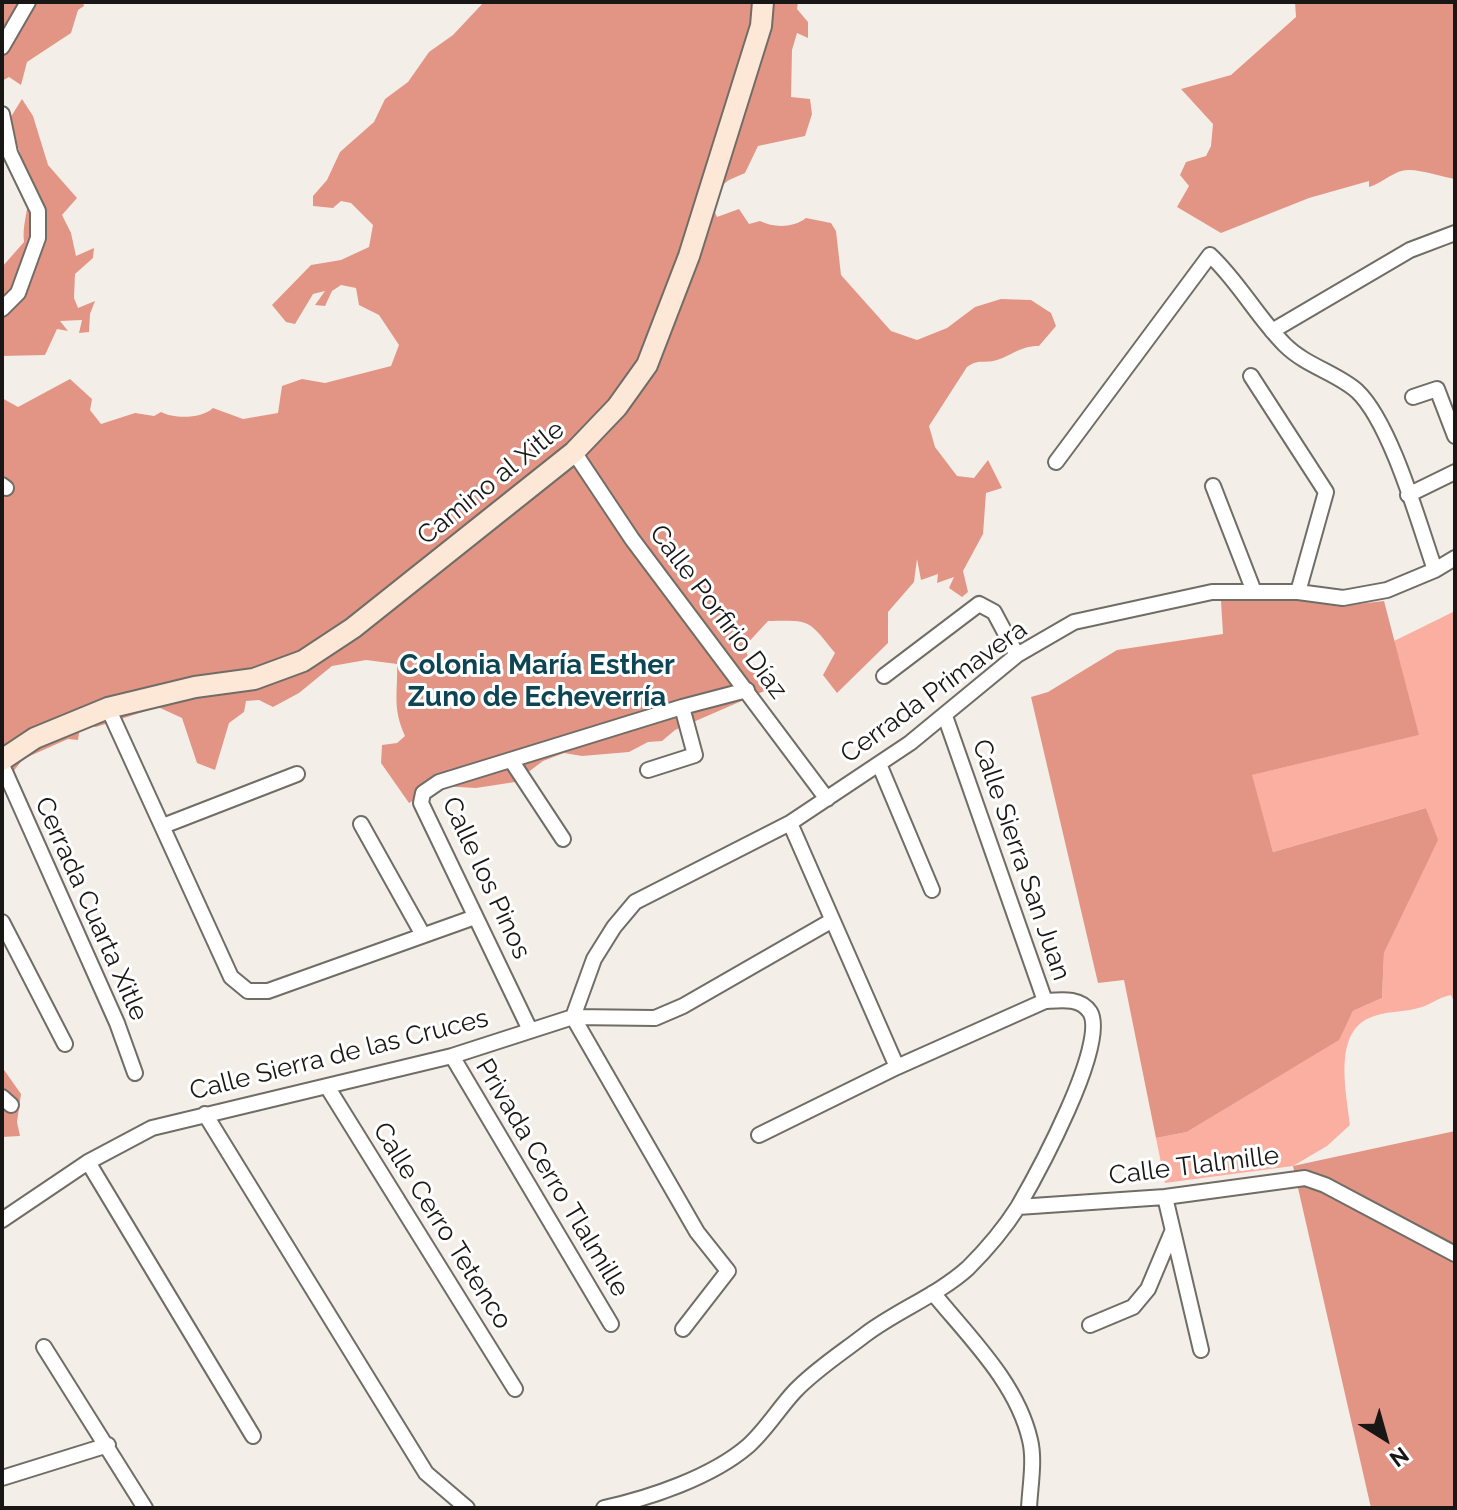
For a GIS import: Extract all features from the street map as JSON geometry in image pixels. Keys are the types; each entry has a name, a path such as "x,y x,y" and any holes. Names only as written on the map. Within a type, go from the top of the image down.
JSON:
{"street":[{"path":"2,47 28,2"},
{"name":"Camino al Xitle","path":"2,762 35,738 108,708 195,687 254,679 303,661 366,618 574,452 617,407 647,365 689,256 761,26 763,2"},
{"path":"2,114 10,153 38,211 38,238 18,293 2,309"},
{"path":"1272,331 1410,250 1455,233"},
{"path":"1056,462 1210,255 1295,355 1354,388 1362,397 1384,434 1435,570"},
{"path":"1251,376 1326,492 1298,592"},
{"path":"1413,397 1437,389 1455,436"},
{"name":"Calle Porfirio Díaz","path":"574,452 632,539 827,799"},
{"path":"1408,495 1455,472"},
{"path":"1213,486 1253,589"},
{"name":"Cerrada Primavera","path":"573,1017 594,959 614,927 635,902 790,823 945,716 1017,655 1074,622 1212,592 1253,589 1343,598 1387,590 1455,558"},
{"path":"884,676 979,604 994,612 1017,655"},
{"name":"Calle los Pinos","path":"530,1030 421,803 423,793 439,782 747,690"},
{"path":"648,770 695,755 682,707"},
{"path":"108,708 231,977 248,991 268,991 475,917"},
{"name":"Calle Sierra San Juan","path":"945,716 1045,1001 1068,999 1089,1011 1093,1022 1092,1049 1082,1079 1018,1207"},
{"path":"511,760 563,839"},
{"name":"Cerrada Cuarta Xitle","path":"2,762 111,1009 135,1073"},
{"path":"879,764 932,890"},
{"path":"163,826 297,774"},
{"path":"790,823 897,1067"},
{"path":"361,824 423,935"},
{"name":"Calle Sierra de las Cruces","path":"2,1220 88,1162 152,1128 452,1056 573,1017 655,1018 683,1006 831,921"},
{"path":"2,922 65,1044"},
{"path":"759,1135 897,1067 1045,1001"},
{"path":"573,1017 697,1232 728,1271 683,1329"},
{"name":"Privada Cerro Tlalmille","path":"452,1056 611,1324"},
{"name":"Calle Cerro Tetenco","path":"328,1088 515,1389"},
{"path":"205,1114 426,1473 467,1508"},
{"path":"88,1162 253,1436"},
{"name":"Calle Tlalmille","path":"1018,1207 1165,1197 1305,1178 1325,1185 1455,1254"},
{"path":"1165,1197 1201,1350"},
{"path":"604,1508 685,1483 748,1447 797,1389 875,1328 965,1270 997,1237 1018,1207"},
{"path":"1090,1325 1133,1307 1148,1289 1173,1232"},
{"path":"933,1293 995,1369 1018,1406 1031,1443 1029,1508"},
{"path":"44,1347 145,1508"},
{"path":"2,1478 108,1445"}],"shaded area":[{"path":"2,2 83,2 84,6 78,10 71,33 27,62 21,85 9,77 2,81"},
{"path":"484,2 798,2 797,9 808,22 808,38 797,33 792,50 791,97 810,99 812,114 805,136 758,146 745,173 729,180 708,196 717,217 739,209 749,224 760,221 783,226 806,218 831,223 836,231 841,275 891,331 917,340 947,328 975,307 1001,299 1031,300 1051,313 1056,326 1039,346 967,367 929,426 935,447 957,476 974,478 988,460 1002,488 986,493 983,534 963,571 968,592 962,597 949,588 954,577 937,583 938,574 921,580 917,559 914,582 888,612 888,643 837,693 823,675 835,653 814,628 801,622 768,621 745,646 749,662 777,675 769,689 675,730 662,741 648,742 629,752 582,756 564,753 543,761 515,782 476,788 438,786 409,803 381,763 382,745 397,743 405,736 397,708 397,664 366,660 332,666 299,693 273,707 259,700 246,701 244,712 229,723 215,770 197,763 182,718 158,707 96,727 80,726 78,740 68,739 23,759 2,786 2,398 18,407 70,379 92,399 90,410 101,424 135,413 154,416 161,412 187,417 213,408 243,419 278,413 282,386 302,379 325,383 391,366 399,345 379,315 359,305 356,288 341,285 332,291 325,306 315,305 325,291 313,294 295,324 286,322 272,305 311,265 341,260 369,247 373,225 351,203 341,201 333,208 313,206 313,196 327,180 340,152 374,122 385,99 408,82 429,52 453,35"},
{"path":"1295,2 1455,2 1455,179 1405,170 1369,187 1369,181 1309,198 1221,233 1177,207 1189,186 1180,175 1186,162 1206,156 1211,146 1213,124 1181,89 1231,75 1296,17"},
{"path":"22,99 33,116 48,165 77,198 62,215 71,233 76,256 94,248 93,258 75,274 74,298 78,308 95,301 90,314 89,332 79,333 82,320 60,321 68,331 57,329 45,355 2,356 2,267 24,242 28,203 25,168 7,123"},
{"path":"1306,600 1349,605 1384,601 1419,735 1252,775 1273,852 1426,808 1438,840 1384,953 1382,998 1353,1011 1339,1040 1187,1132 1156,1138 1124,980 1098,983 1031,697 1048,692 1117,650 1223,634 1221,601"},
{"path":"1455,611 1455,1004 1451,995 1415,1009 1374,1016 1356,1027 1346,1052 1345,1067 1350,1125 1327,1146 1293,1166 1165,1183 1156,1138 1187,1132 1338,1040 1353,1011 1382,998 1384,953 1437,840 1426,808 1273,852 1251,775 1418,735 1394,641"},
{"path":"2,1067 21,1094 17,1122 20,1136 2,1137"},
{"path":"1455,1131 1455,1508 1371,1508 1293,1166"}],"district":[{"name":"Colonia María Esther Zuno de Echeverría","path":"537,682"}]}
